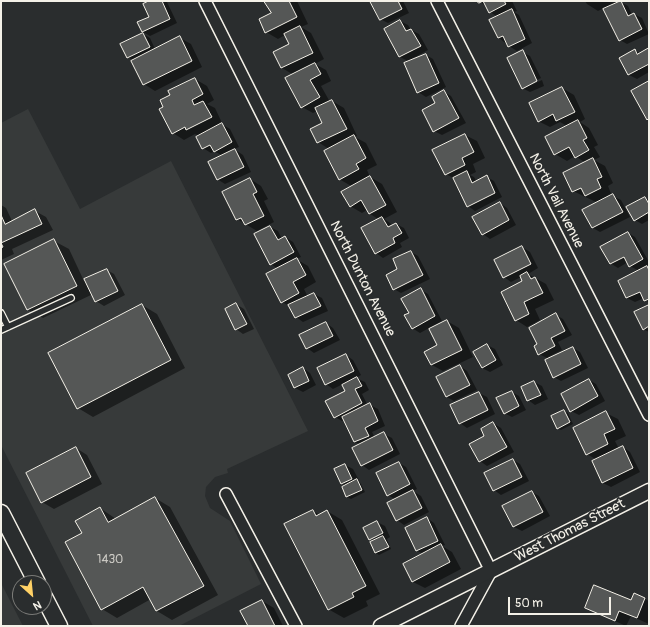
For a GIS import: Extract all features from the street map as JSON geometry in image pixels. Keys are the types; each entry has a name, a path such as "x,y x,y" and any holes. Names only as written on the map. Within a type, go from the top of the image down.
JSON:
{"main road":[{"path":"1,513 33,575"},
{"path":"52,612 59,626"}],"street":[{"name":"North Dunton Avenue","path":"205,1 491,571"},
{"name":"North Vail Avenue","path":"437,1 649,415"},
{"name":"West Thomas Street","path":"381,626 649,491"},
{"path":"226,494 296,626"},
{"path":"462,626 491,571"}],"lane":[{"path":"1,330 71,298"},
{"path":"1,313 8,327"}],"shaded area":[{"path":"28,109 80,209 171,161 308,431 227,469 228,473 215,477 206,487 205,496 210,508 230,521 261,584 179,626 93,626 1,445 1,123"},
{"path":"1,583 12,604 12,615 17,615 23,626 1,626"}],"building":[{"path":"149,1 162,1 170,19 142,32 137,22 149,17 143,4"},
{"path":"264,1 289,1 297,17 265,33 259,19 271,13"},
{"path":"370,1 398,1 402,9 380,20"},
{"path":"483,1 504,1 506,4 489,13"},
{"path":"621,1 628,16 634,13 642,29 619,41 603,9"},
{"path":"512,9 525,39 508,47 503,36 498,38 489,20"},
{"path":"400,20 406,31 411,29 421,46 399,57 384,29"},
{"path":"300,26 313,53 281,68 273,52 289,44 284,34"},
{"path":"143,33 150,47 127,58 120,44"},
{"path":"180,36 192,61 143,85 131,61"},
{"path":"649,48 649,64 628,75 619,58 635,49 637,54"},
{"path":"523,50 537,81 522,89 507,58"},
{"path":"426,54 439,83 417,93 404,63"},
{"path":"315,63 321,74 310,80 320,97 301,108 285,78"},
{"path":"195,78 203,94 192,100 194,105 203,101 212,117 186,130 185,127 172,134 159,109 163,107 160,100 170,95 168,91"},
{"path":"649,81 649,118 647,120 631,91"},
{"path":"562,87 575,112 556,121 553,114 538,122 529,103"},
{"path":"444,90 459,118 433,132 422,110 435,103 432,97"},
{"path":"332,100 347,129 317,143 310,129 322,123 315,108"},
{"path":"578,120 587,138 583,140 589,150 575,158 569,147 554,155 545,137"},
{"path":"222,123 232,142 214,152 210,145 202,149 196,137"},
{"path":"465,134 474,152 462,158 465,165 445,175 432,150"},
{"path":"354,135 366,158 356,164 359,169 339,180 324,151"},
{"path":"235,149 244,167 217,180 208,162"},
{"path":"593,158 602,177 597,179 601,188 585,196 581,188 572,192 563,173"},
{"path":"467,171 472,183 487,175 495,193 467,207 453,178"},
{"path":"370,176 386,205 369,214 361,200 350,207 341,192"},
{"path":"250,178 257,192 253,194 264,216 245,225 241,218 236,220 222,192"},
{"path":"613,194 623,212 592,228 582,210"},
{"path":"645,197 649,204 649,212 634,221 626,207"},
{"path":"500,202 509,220 482,235 472,217"},
{"path":"35,209 42,224 1,243 1,215 5,224"},
{"path":"382,217 388,227 396,223 402,233 393,238 395,243 375,254 361,228"},
{"path":"270,226 278,240 285,236 294,252 270,265 254,234"},
{"path":"628,232 643,259 629,267 624,257 610,264 600,247"},
{"path":"54,239 77,286 27,310 4,264"},
{"path":"522,246 531,264 503,278 494,260"},
{"path":"411,251 423,275 393,290 386,275 397,269 393,259"},
{"path":"297,258 306,275 293,282 299,293 281,303 266,274"},
{"path":"647,266 649,270 649,299 644,301 640,292 626,298 618,281"},
{"path":"107,269 118,291 95,302 84,279"},
{"path":"527,272 531,279 535,277 543,293 524,302 529,314 515,321 501,292 522,281 520,276"},
{"path":"421,288 435,316 412,329 404,315 409,313 401,299"},
{"path":"314,293 321,306 295,318 288,305"},
{"path":"236,303 247,324 235,330 225,309"},
{"path":"142,304 171,360 77,409 48,353"},
{"path":"649,305 649,326 643,330 634,312"},
{"path":"556,313 565,331 551,338 555,346 538,355 534,346 537,344 529,328"},
{"path":"447,320 462,350 431,365 424,352 437,345 429,329"},
{"path":"326,322 333,336 306,349 299,335"},
{"path":"487,344 496,360 482,368 473,352"},
{"path":"573,347 581,364 553,378 545,360"},
{"path":"346,354 354,371 325,385 317,368"},
{"path":"460,365 470,385 446,397 436,377"},
{"path":"303,367 309,381 294,388 288,375"},
{"path":"357,377 362,386 355,389 362,403 334,418 325,401 345,391 342,385"},
{"path":"589,379 598,396 570,412 561,394"},
{"path":"534,381 541,395 527,401 521,387"},
{"path":"512,391 519,406 504,414 496,398"},
{"path":"479,392 488,410 459,424 450,405"},
{"path":"370,403 378,421 365,428 369,436 354,442 342,417"},
{"path":"564,410 570,422 557,429 551,416"},
{"path":"606,411 615,429 604,434 608,444 586,455 573,428"},
{"path":"493,422 507,447 479,462 469,444 484,436 481,429"},
{"path":"384,432 393,450 361,466 352,448"},
{"path":"623,446 633,468 602,483 592,461"},
{"path":"76,447 91,477 41,503 26,473"},
{"path":"513,459 522,477 493,491 484,473"},
{"path":"399,462 410,484 387,496 376,473"},
{"path":"345,464 352,479 341,484 334,469"},
{"path":"357,479 362,490 346,497 342,487"},
{"path":"413,490 422,508 396,521 387,503"},
{"path":"532,491 543,512 513,527 502,506"},
{"path":"155,497 204,586 156,611 143,587 101,610 65,542 82,533 75,521 100,507 108,522"},
{"path":"313,510 316,516 327,510 366,586 352,593 354,597 328,610 284,524"},
{"path":"427,517 438,541 416,551 405,528"},
{"path":"377,521 383,533 369,540 363,528"},
{"path":"383,536 389,547 375,553 370,542"},
{"path":"441,544 450,562 412,582 403,564"},
{"path":"594,585 631,600 634,593 645,598 637,618 619,611 615,621 585,608"},
{"path":"262,600 275,626 248,626 240,611"}]}
